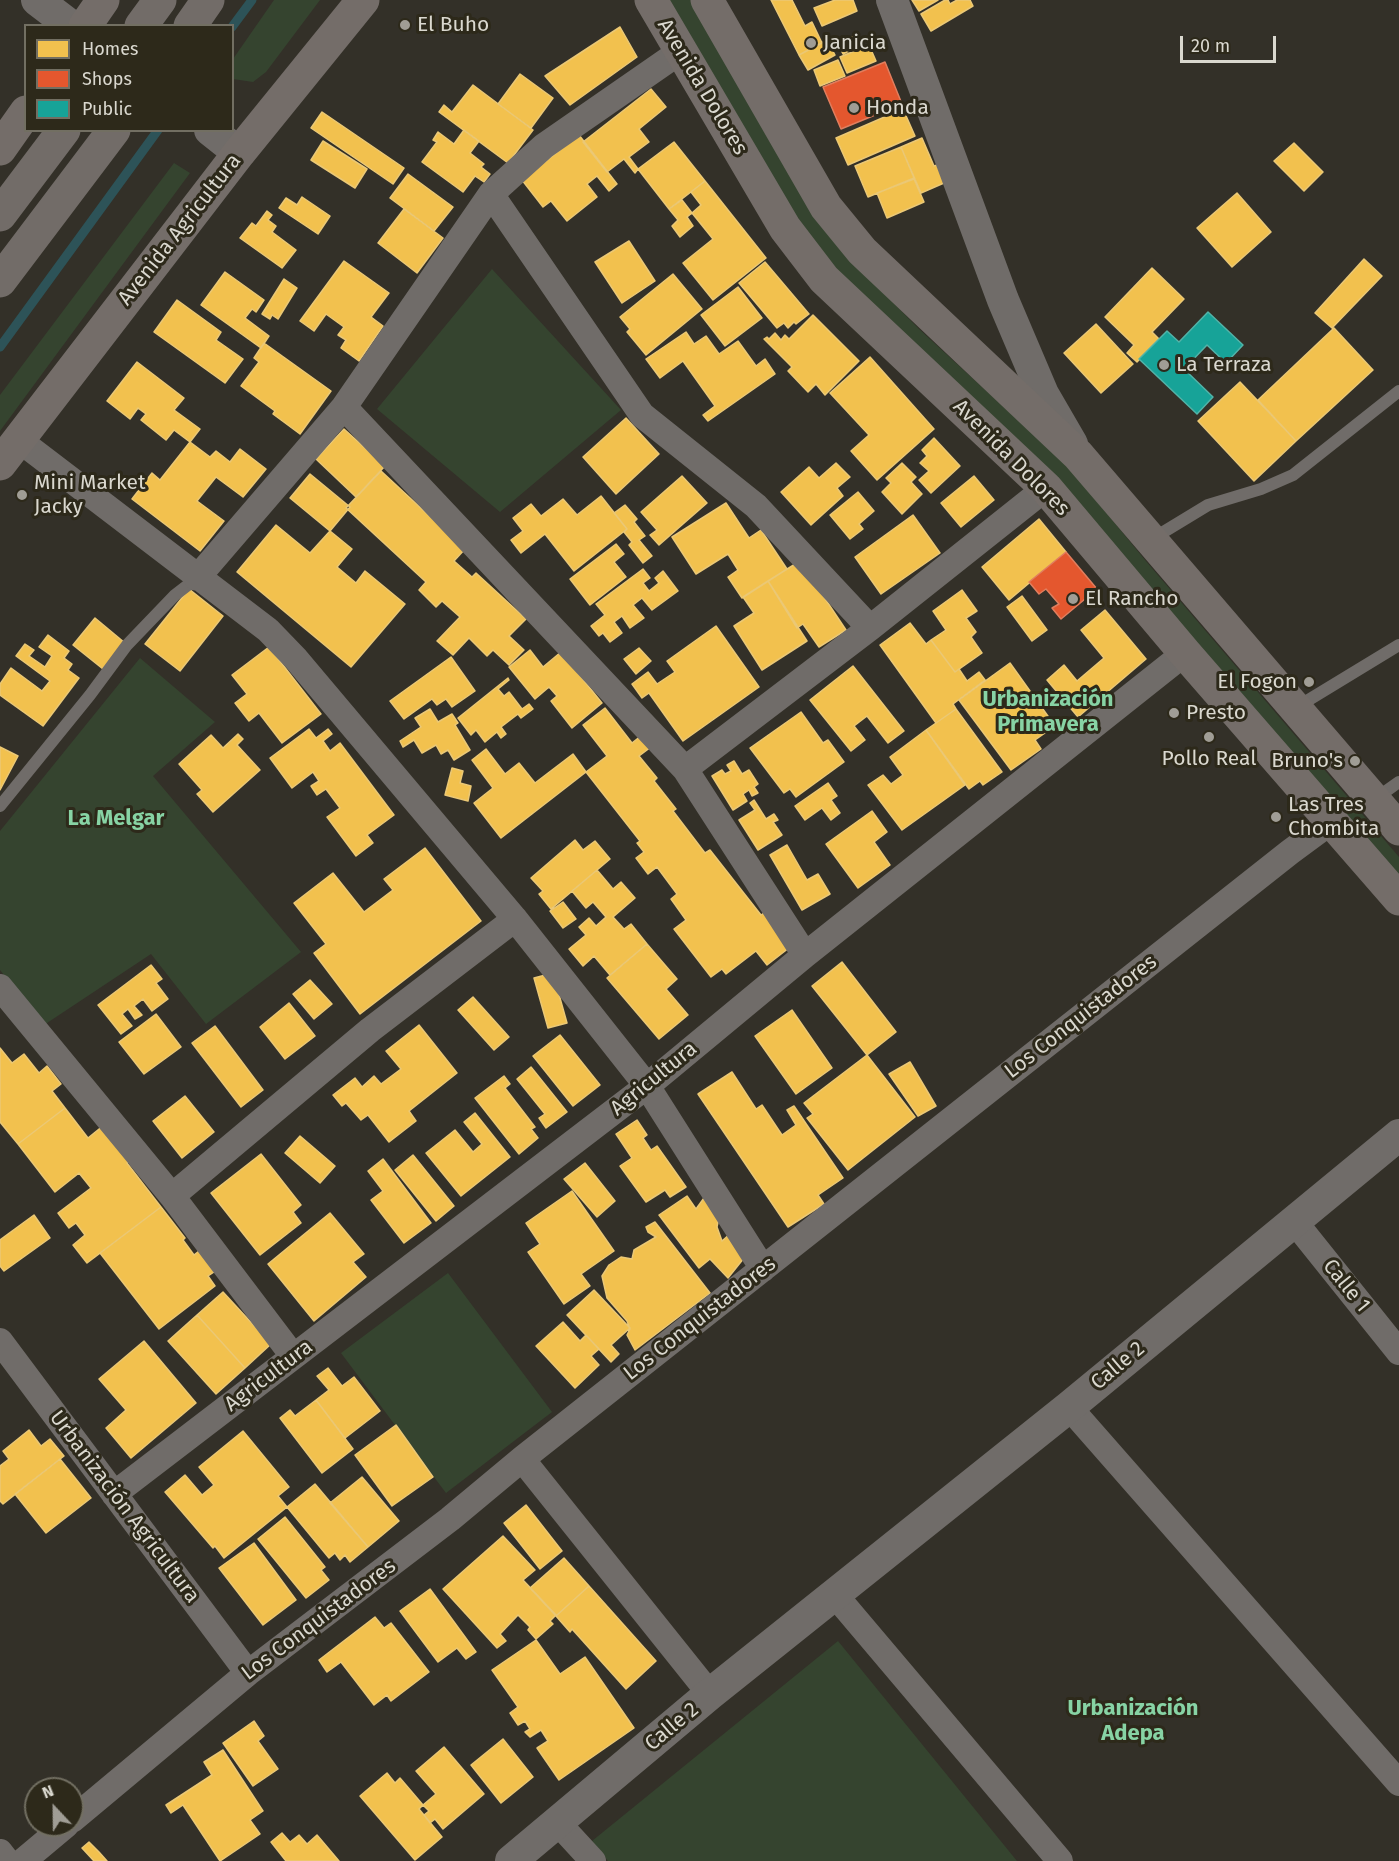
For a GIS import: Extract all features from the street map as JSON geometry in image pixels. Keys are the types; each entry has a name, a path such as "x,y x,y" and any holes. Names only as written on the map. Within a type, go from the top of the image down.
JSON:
{"main road":[{"path":"86,24 103,0"},
{"path":"142,24 160,0"},
{"path":"191,24 208,0"},
{"name":"Avenida Agricultura","path":"9,452 239,153 363,0"},
{"name":"Avenida Dolores","path":"651,0 785,228 824,279 1046,488 1185,653 1399,898"},
{"path":"707,0 826,207 855,242 1078,455 1295,708 1387,791 1399,829"},
{"path":"0,149 24,115"},
{"path":"0,215 62,132"},
{"path":"0,281 112,132"}],"street":[{"path":"37,0 68,24"},
{"path":"892,0 1002,300 1043,394 1078,455"},
{"path":"198,578 344,407 491,194 544,146 681,51"},
{"path":"213,132 239,153"},
{"path":"491,194 642,415 756,506 870,628"},
{"path":"344,407 685,769 805,955"},
{"path":"9,452 198,578 268,630 296,659 515,919 647,1086 763,1269"},
{"path":"685,769 870,628 1046,488"},
{"name":"Agricultura","path":"114,1494 647,1086 805,955 1185,653"},
{"name":"Los Conquistadores","path":"84,1810 248,1673 450,1519 522,1459 1332,821"},
{"path":"172,1196 370,1030 515,919"},
{"path":"0,987 172,1196 293,1356"},
{"name":"Calle 2","path":"511,1861 710,1694 1069,1407 1399,1135"},
{"name":"Calle 1","path":"1294,1221 1399,1352"},
{"name":"Urbanización Agricultura","path":"0,1341 248,1673"},
{"path":"1069,1407 1399,1784"},
{"path":"522,1459 710,1694"},
{"path":"835,1595 1060,1861"},
{"path":"558,1823 594,1861"},
{"path":"23,1861 52,1837"},
{"path":"0,1852 7,1861"}],"lane":[{"path":"1151,540 1208,505 1261,489 1293,475 1399,392"},
{"path":"0,806 127,645 175,595 198,578"},
{"path":"1295,708 1399,645"}],"green space":[{"path":"274,0 320,0 266,72 253,82 234,79 234,58"},
{"path":"665,0 691,0 850,259 919,329 1068,466 1145,560 1399,857 1399,881 835,271 795,223"},
{"path":"174,163 190,173 0,431 0,395"},
{"path":"492,269 621,410 500,512 377,409"},
{"path":"140,658 215,722 153,776 301,952 206,1024 151,954 44,1025 0,970 0,831"},
{"path":"448,1273 552,1412 446,1493 341,1353"},
{"path":"838,1641 1017,1861 608,1861 592,1841"}],"building: Homes":[{"path":"771,0 792,0 805,26 812,22 822,43 799,55"},
{"path":"835,0 853,0 857,11 822,26 814,8"},
{"path":"912,0 938,0 919,11"},
{"path":"948,0 950,4 957,0 970,0 973,6 931,31 921,14"},
{"path":"620,27 637,57 570,105 545,76"},
{"path":"854,36 859,46 843,54 838,44"},
{"path":"827,40 835,55 808,70 799,55"},
{"path":"869,45 876,61 847,73 840,57"},
{"path":"838,60 845,76 820,86 814,70"},
{"path":"520,74 553,98 531,128 498,104"},
{"path":"473,85 533,130 508,163 439,112 444,105 452,112"},
{"path":"651,89 666,107 639,129 649,142 629,157 638,169 635,173 624,159 607,172 583,142"},
{"path":"903,109 915,136 848,165 836,138"},
{"path":"322,112 404,168 393,184 311,128"},
{"path":"464,130 479,141 470,153 484,164 481,167 490,174 484,182 475,176 463,192 422,162 437,142 433,140 438,132 454,144"},
{"path":"579,135 617,184 609,191 597,176 587,184 597,197 567,221 551,201 543,207 522,180"},
{"path":"922,138 944,183 921,193 901,147"},
{"path":"323,141 367,169 355,188 311,160"},
{"path":"674,142 705,181 669,209 638,169"},
{"path":"1294,143 1323,172 1304,191 1274,161"},
{"path":"901,147 914,178 868,197 855,166"},
{"path":"408,174 453,207 434,231 390,198"},
{"path":"914,179 924,202 887,218 877,193"},
{"path":"705,181 766,258 713,300 683,263 713,239 692,213 701,205 691,192"},
{"path":"1237,193 1271,232 1232,267 1197,228"},
{"path":"302,197 330,216 318,234 279,208 286,198 297,205"},
{"path":"682,200 692,213 687,217 693,226 680,237 672,226 678,220 669,209"},
{"path":"404,209 443,238 417,273 378,243"},
{"path":"267,211 272,215 268,220 276,226 272,232 296,250 282,268 240,238 252,223 256,226"},
{"path":"629,241 655,281 622,303 595,262"},
{"path":"1364,259 1382,276 1332,328 1315,313"},
{"path":"344,261 389,293 371,317 383,326 359,361 341,348 346,340 338,335 344,327 326,314 314,331 300,321"},
{"path":"765,262 809,314 788,328 784,323 777,328 739,283"},
{"path":"1152,268 1184,299 1152,332 1159,339 1137,362 1127,353 1134,345 1105,317"},
{"path":"225,272 264,300 256,312 252,309 245,318 269,336 261,348 201,305"},
{"path":"673,274 702,309 646,355 627,332 630,329 620,317"},
{"path":"284,279 297,288 278,319 272,315 270,319 262,314"},
{"path":"738,287 762,318 725,346 701,315"},
{"path":"177,300 221,332 216,340 243,359 225,383 154,332"},
{"path":"813,315 859,361 825,395 816,384 808,392 788,371 792,367 764,339 767,337 769,339 775,333 781,340 785,335 789,339"},
{"path":"1096,324 1133,364 1101,393 1064,353"},
{"path":"1334,328 1373,370 1296,441 1258,400"},
{"path":"686,332 694,344 706,336 719,354 738,341 756,366 765,359 775,374 708,421 703,415 715,406 683,361 660,378 646,359"},
{"path":"264,343 331,391 300,434 273,414 275,411 241,386 259,362 254,358"},
{"path":"870,357 934,429 877,480 851,451 869,435 830,393"},
{"path":"137,362 184,398 174,410 200,429 190,442 174,430 166,440 141,420 146,414 138,408 130,419 107,401"},
{"path":"1240,382 1296,441 1254,481 1198,421"},
{"path":"626,418 659,454 616,494 583,457"},
{"path":"344,429 385,466 356,497 316,459"},
{"path":"934,438 960,466 931,493 919,480 929,471 920,463 927,456 922,450"},
{"path":"190,442 210,457 216,451 230,462 240,449 266,469 243,497 216,477 197,501 224,521 200,551 132,499 152,473 160,480"},
{"path":"836,463 850,477 837,488 843,496 811,525 781,492 809,467 819,478"},
{"path":"902,463 916,477 911,482 922,494 902,514 882,492 891,483 886,478"},
{"path":"381,471 465,549 454,561 472,577 476,573 526,619 509,636 524,650 509,665 493,650 487,656 469,638 453,655 437,641 460,617 442,601 436,607 419,590 426,582 346,508"},
{"path":"310,474 350,507 330,531 290,498"},
{"path":"682,476 707,503 659,545 650,535 657,530 641,512"},
{"path":"974,476 994,500 961,527 941,503"},
{"path":"858,492 874,511 859,524 863,529 850,539 830,515"},
{"path":"601,496 627,529 574,571 545,534 521,553 511,540 523,531 513,518 531,504 541,516 563,499 577,515"},
{"path":"726,503 749,538 761,530 787,569 742,598 728,577 738,570 728,554 696,574 672,537"},
{"path":"625,505 637,519 634,522 645,536 639,540 652,556 643,563 629,545 632,542 624,532 627,529 614,513"},
{"path":"913,515 940,553 881,594 855,557"},
{"path":"1039,519 1066,552 1009,600 982,567"},
{"path":"276,525 310,553 330,531 352,549 337,567 356,583 365,571 405,604 351,667 237,572"},
{"path":"616,544 624,554 614,562 626,577 590,605 570,579"},
{"path":"800,561 846,630 819,647 803,624 797,628 768,581"},
{"path":"643,569 650,578 643,583 649,591 659,583 655,578 663,571 678,591 652,610 642,598 633,605 644,618 630,628 622,616 614,622 622,633 610,642 603,633 599,636 591,626 605,615 596,604"},
{"path":"768,581 807,641 762,670 734,626 754,613 743,597"},
{"path":"189,589 223,616 180,671 145,644"},
{"path":"962,590 977,611 966,618 976,632 971,637 982,653 955,672 931,640 946,630 933,611"},
{"path":"1022,596 1047,630 1032,641 1007,607"},
{"path":"1105,610 1146,659 1078,717 1047,680 1064,665 1077,681 1104,658 1081,630"},
{"path":"95,618 125,643 103,669 73,645"},
{"path":"910,623 926,644 931,640 955,672 959,669 967,681 979,672 985,680 953,704 956,709 936,723 880,645"},
{"path":"716,626 759,687 683,741 649,693 642,698 632,684 648,672 657,684 675,672 667,661"},
{"path":"48,635 69,651 64,658 72,664 68,670 79,678 43,726 0,695 0,684 11,668 42,691 50,681 16,656 25,644 34,650 29,656 45,667 52,656 39,647"},
{"path":"269,647 321,714 282,743 259,713 249,721 235,703 247,694 232,675"},
{"path":"639,648 651,661 636,674 624,659"},
{"path":"530,650 543,667 561,652 602,703 572,728 551,701 557,696 549,687 535,699 509,667"},
{"path":"451,657 475,691 452,707 446,699 437,705 432,699 404,719 390,701"},
{"path":"1010,663 1055,726 1035,740 1041,749 1011,770 959,700"},
{"path":"853,666 904,731 888,743 867,716 854,726 865,740 851,751 810,700"},
{"path":"508,678 509,680 498,689 504,696 509,692 522,709 529,704 533,709 521,718 518,714 501,727 506,734 501,738 497,732 485,742 476,730 471,735 458,718"},
{"path":"605,708 632,743 642,735 651,747 639,756 657,778 654,781 676,809 673,811 705,853 710,850 761,915 767,911 794,944 767,965 756,951 726,974 722,969 711,977 674,929 686,920 671,899 677,894 657,867 648,874 636,858 644,852 637,843 640,841 586,772 607,756 583,725"},
{"path":"430,709 438,722 452,714 458,723 455,725 470,750 454,760 448,750 441,754 436,745 422,753 414,740 403,747 400,741 421,727 415,718"},
{"path":"956,709 1002,772 983,785 980,781 969,789 926,730"},
{"path":"801,712 823,743 828,740 844,762 796,797 790,789 784,793 750,748"},
{"path":"309,729 316,738 328,729 332,734 323,741 330,751 340,743 394,815 367,835 373,843 356,856 327,817 340,808 326,789 317,795 311,786 319,781 313,772 292,788 270,758"},
{"path":"926,730 965,785 902,830 868,785 883,775 891,784 903,775 890,757"},
{"path":"238,734 243,739 237,745 260,770 213,812 197,794 202,790 179,764 211,735 223,748"},
{"path":"0,747 18,756 0,790"},
{"path":"486,749 505,774 519,763 535,783 573,754 586,772 501,838 474,803 493,788 472,760"},
{"path":"734,761 742,774 749,770 758,784 754,787 758,793 752,796 749,790 743,794 747,801 733,810 712,776 722,770 725,774 731,771 727,765"},
{"path":"452,768 463,771 460,783 471,786 468,801 445,795"},
{"path":"828,783 837,796 831,800 840,813 831,820 822,808 805,820 795,806"},
{"path":"754,800 766,819 774,814 778,820 773,822 782,835 758,850 739,820 755,810 750,803"},
{"path":"872,811 887,832 874,842 890,865 858,888 826,844"},
{"path":"575,840 583,850 595,841 610,859 551,909 539,894 543,891 531,878"},
{"path":"787,845 807,880 818,874 830,894 802,910 770,855"},
{"path":"425,848 481,921 360,1014 314,953 326,944 294,903 333,873 364,912 393,890 384,879"},
{"path":"597,870 613,889 621,882 635,898 613,917 624,929 631,924 647,944 610,975 594,956 583,966 569,949 586,935 579,927 589,918 596,926 606,917 593,902 586,908 572,891"},
{"path":"563,902 576,919 563,928 550,911"},
{"path":"647,944 677,979 666,989 688,1015 659,1039 607,978"},
{"path":"842,962 896,1032 867,1055 812,986"},
{"path":"151,965 162,979 156,983 168,999 152,1011 143,999 134,1006 142,1015 135,1019 128,1009 122,1014 132,1026 121,1034 98,1005"},
{"path":"553,973 567,1023 548,1028 534,978"},
{"path":"310,980 332,1004 314,1019 293,994"},
{"path":"473,997 509,1037 494,1050 458,1010"},
{"path":"289,1003 315,1036 285,1059 260,1027"},
{"path":"792,1010 832,1068 796,1094 755,1036"},
{"path":"156,1014 181,1047 144,1074 119,1042"},
{"path":"419,1025 457,1073 409,1111 416,1121 389,1142 368,1115 361,1120 346,1103 342,1106 333,1095 355,1078 362,1087 374,1076 381,1084 401,1069 386,1051"},
{"path":"215,1026 263,1090 241,1107 192,1043"},
{"path":"560,1035 600,1085 573,1106 533,1056"},
{"path":"0,1048 12,1063 24,1054 39,1073 47,1066 61,1084 52,1091 65,1108 18,1144 0,1122"},
{"path":"867,1055 915,1117 848,1170 807,1118 813,1114 804,1103"},
{"path":"910,1062 936,1106 918,1116 889,1074"},
{"path":"531,1067 567,1112 546,1128 539,1118 545,1114 517,1079"},
{"path":"732,1072 756,1109 762,1105 782,1135 796,1125 787,1110 794,1106 843,1178 818,1195 824,1204 788,1227 698,1094"},
{"path":"504,1076 510,1084 505,1088 535,1127 531,1129 538,1138 519,1154 475,1098"},
{"path":"185,1096 214,1132 182,1158 153,1121"},
{"path":"65,1108 88,1138 104,1125 131,1160 127,1163 161,1207 87,1263 73,1245 85,1235 76,1223 69,1228 58,1213 91,1188 79,1173 55,1192 18,1144"},
{"path":"475,1113 510,1157 461,1196 426,1153 455,1130 473,1152 482,1144 464,1122"},
{"path":"637,1120 647,1135 643,1138 651,1150 657,1146 686,1187 670,1197 665,1190 646,1202 620,1166 632,1158 616,1134"},
{"path":"300,1136 335,1166 320,1183 285,1153"},
{"path":"261,1154 301,1205 293,1212 301,1223 260,1255 211,1193"},
{"path":"413,1155 454,1206 436,1221 395,1170"},
{"path":"383,1159 431,1223 404,1243 371,1200 383,1191 368,1171"},
{"path":"585,1163 615,1201 597,1217 564,1179"},
{"path":"572,1191 614,1251 581,1274 590,1286 564,1304 528,1252 540,1244 526,1223"},
{"path":"687,1196 696,1209 704,1198 719,1217 717,1227 722,1241 731,1233 744,1258 728,1278 710,1259 699,1268 659,1215"},
{"path":"161,1207 185,1238 183,1240 194,1255 199,1251 214,1272 208,1276 215,1286 159,1329 100,1253"},
{"path":"330,1213 364,1254 353,1262 366,1277 314,1321 268,1264"},
{"path":"34,1215 50,1238 4,1271 0,1266 0,1240"},
{"path":"655,1222 710,1293 635,1350 627,1335 630,1329 627,1321 607,1298 602,1276 609,1265 621,1257 632,1259 634,1250 656,1237 648,1232 646,1227"},
{"path":"594,1290 630,1328 611,1345 619,1354 611,1362 567,1315"},
{"path":"223,1292 271,1344 245,1368 197,1315"},
{"path":"197,1315 245,1368 216,1394 168,1341"},
{"path":"563,1322 580,1341 586,1335 599,1349 591,1356 599,1365 575,1388 536,1346"},
{"path":"144,1341 196,1403 131,1458 106,1428 126,1410 99,1379"},
{"path":"328,1368 342,1386 354,1377 380,1411 345,1438 316,1400 329,1390 317,1376"},
{"path":"316,1400 353,1449 322,1473 280,1418 290,1410 295,1416"},
{"path":"396,1425 433,1477 392,1506 355,1455"},
{"path":"29,1430 41,1446 50,1439 64,1456 3,1504 0,1501 0,1466 9,1459 3,1451"},
{"path":"243,1431 289,1487 278,1496 287,1507 224,1558 165,1492 185,1475 202,1495 214,1485 199,1467"},
{"path":"60,1459 91,1498 46,1533 15,1494"},
{"path":"362,1477 399,1521 368,1547 330,1503"},
{"path":"315,1484 368,1547 350,1562 345,1555 340,1560 335,1553 329,1558 287,1507"},
{"path":"526,1505 562,1551 540,1569 504,1523"},
{"path":"285,1517 325,1567 321,1570 329,1580 306,1598 258,1539"},
{"path":"503,1536 535,1570 523,1580 556,1615 550,1621 553,1624 536,1639 528,1630 530,1627 518,1615 500,1634 506,1641 497,1648 443,1589"},
{"path":"254,1543 296,1600 263,1625 219,1568"},
{"path":"564,1558 589,1586 556,1616 530,1588"},
{"path":"589,1586 656,1661 626,1689 572,1629 570,1632 556,1616"},
{"path":"430,1589 476,1652 466,1659 457,1648 438,1662 400,1611"},
{"path":"375,1617 384,1628 391,1623 429,1672 391,1701 387,1695 374,1705 341,1662 327,1672 319,1660"},
{"path":"536,1640 560,1674 585,1657 634,1728 559,1780 537,1748 548,1741 541,1730 530,1737 525,1732 530,1729 525,1721 518,1725 510,1713 518,1707 492,1670"},
{"path":"254,1721 264,1736 258,1741 278,1769 253,1786 223,1743"},
{"path":"503,1739 533,1777 501,1803 471,1765"},
{"path":"444,1747 484,1794 443,1829 435,1819 430,1823 424,1815 429,1811 423,1805 436,1794 416,1771"},
{"path":"223,1750 263,1811 250,1820 260,1834 220,1861 183,1805 171,1813 166,1805 212,1775 204,1762"},
{"path":"387,1773 395,1783 400,1778 423,1805 419,1809 442,1837 415,1860 360,1796"},
{"path":"282,1833 290,1842 299,1835 307,1844 317,1835 339,1861 286,1861 271,1842"},
{"path":"89,1842 107,1861 94,1861 82,1848"}],"building: Shops":[{"path":"885,62 902,104 841,129 823,87"},
{"path":"1066,552 1097,589 1061,619 1052,608 1059,604 1046,589 1039,594 1029,582"}],"building: Public":[{"path":"1208,312 1243,345 1226,363 1207,345 1184,369 1213,397 1197,414 1139,359 1167,331 1179,342"}],"waterway":[{"path":"234,24 252,0"},
{"path":"0,347 157,132"}],"place":[{"name":"El Buho","path":"405,25"},
{"name":"Janicia","path":"811,43"},
{"name":"Honda","path":"854,108"},
{"name":"La Terraza","path":"1164,365"},
{"name":"Mini Market Jacky","path":"22,495"},
{"name":"El Rancho","path":"1073,599"},
{"name":"El Fogon","path":"1309,682"},
{"name":"Presto","path":"1174,713"},
{"name":"Pollo Real","path":"1209,737"},
{"name":"Bruno's","path":"1355,761"},
{"name":"Las Tres Chombita","path":"1276,817"}],"district":[{"name":"Urbanización Primavera","path":"1048,712"},
{"name":"La Melgar","path":"116,819"},
{"name":"Urbanización Adepa","path":"1133,1722"}]}
